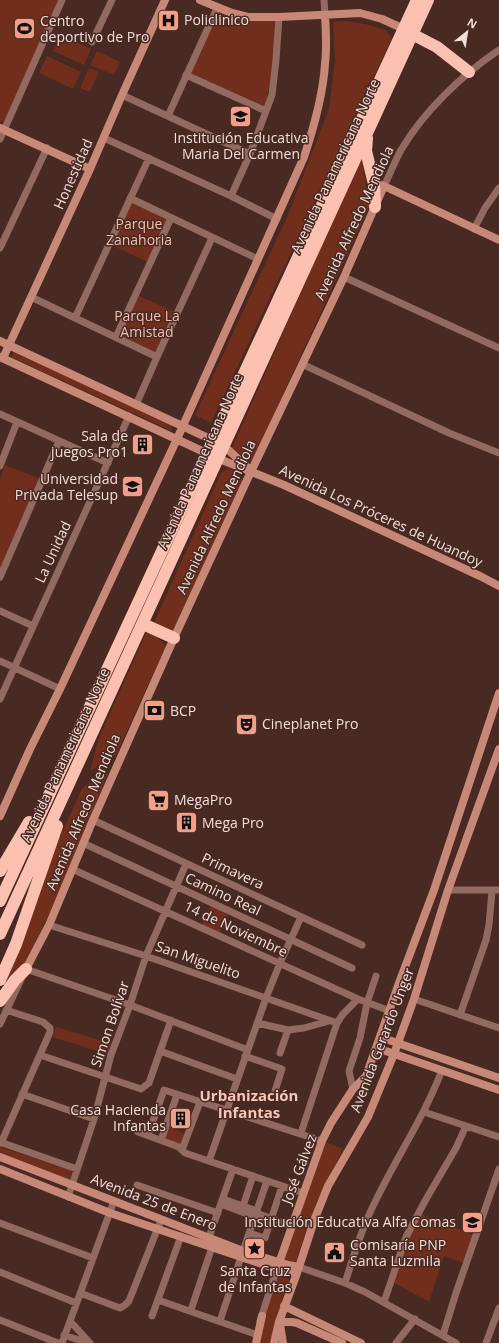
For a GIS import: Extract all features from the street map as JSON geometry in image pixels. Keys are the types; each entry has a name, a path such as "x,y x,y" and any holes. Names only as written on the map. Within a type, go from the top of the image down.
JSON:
{"highway":[{"name":"Avenida Panamericana Norte","path":"218,442 368,131 408,32 417,0"},
{"name":"Avenida Panamericana Norte","path":"0,901 50,793 212,455 408,32 428,0"},
{"path":"408,32 437,47 469,72"},
{"path":"368,131 366,151 379,185 375,207"},
{"name":"Avenida Panamericana Norte","path":"0,934 143,624 212,455"},
{"path":"143,624 174,638"},
{"path":"0,871 31,818 50,793"},
{"path":"0,980 16,944 55,832 59,805"},
{"path":"3,1006 15,980 26,969"}],"main road":[{"name":"Honestidad","path":"1,358 9,345 90,169 165,0"},
{"path":"200,0 217,8 248,16 279,17 360,13 382,19 408,32"},
{"path":"0,816 30,749 60,689 177,439 304,157 314,127 326,64 325,14"},
{"path":"2,128 90,169"},
{"path":"379,185 499,240"},
{"name":"Avenida Alfredo Mendiola","path":"26,969 49,925 93,820 174,638 344,277 375,207"},
{"name":"Avenida Los Próceres de Huandoy","path":"0,341 218,442 252,471"},
{"name":"Avenida Los Próceres de Huandoy","path":"1,358 212,455 252,471 499,586"},
{"name":"Avenida Gerardo Unger","path":"439,919 439,902 436,886 499,693"},
{"name":"Avenida Gerardo Unger","path":"274,1343 284,1306 328,1186 368,1117 394,1054 414,999 448,890 499,749"},
{"path":"436,886 377,1048 499,1090"},
{"path":"380,1038 499,1078"},
{"name":"José Gálvez","path":"278,1266 322,1141 353,1089 366,1076 377,1048"},
{"name":"Avenida 25 de Enero","path":"0,1157 161,1220 209,1243"},
{"name":"Avenida 25 de Enero","path":"0,1169 110,1213 278,1266 298,1270"},
{"path":"284,1306 362,1343"},
{"path":"256,1343 262,1316"},
{"path":"316,1321 342,1343"},
{"path":"279,1322 297,1323 342,1343"},
{"name":"Avenida Gerardo Unger","path":"279,1322 283,1343"}],"street":[{"path":"0,139 2,128 62,0"},
{"path":"92,42 112,0"},
{"path":"324,0 325,14"},
{"path":"168,116 217,8"},
{"path":"231,196 250,154 272,93 279,17"},
{"name":"Avenida Alfredo Mendiola","path":"379,185 417,127 434,107 469,72 499,50"},
{"path":"186,75 266,111"},
{"path":"122,95 250,154"},
{"path":"104,138 231,196 276,219"},
{"path":"0,248 47,148"},
{"path":"75,318 149,158"},
{"path":"474,229 499,188"},
{"path":"130,198 258,259"},
{"path":"116,337 171,218"},
{"path":"136,405 212,238"},
{"path":"344,277 499,348"},
{"path":"31,297 157,357"},
{"path":"302,364 449,433 499,453"},
{"path":"0,414 108,464"},
{"name":"La Unidad","path":"0,699 129,416"},
{"path":"0,466 17,422"},
{"path":"0,577 59,441"},
{"path":"0,611 33,626"},
{"path":"0,661 60,689"},
{"name":"Primavera","path":"93,820 362,945"},
{"name":"Camino Real","path":"83,844 352,968"},
{"name":"Simon Bolívar","path":"68,1197 94,1119 111,1055 130,1005 146,956 186,864"},
{"name":"14 de Noviembre","path":"72,869 367,1004 390,1011"},
{"path":"448,890 496,891 486,940 460,1015"},
{"path":"208,1161 266,998 301,917"},
{"name":"San Miguelito","path":"49,925 146,956 333,1022"},
{"path":"26,969 171,1020 282,1069 275,1091"},
{"path":"353,1089 349,1071 360,1038 367,1004 376,976"},
{"path":"257,1022 288,1030 333,1022 358,999"},
{"path":"414,999 499,1028"},
{"path":"0,1024 3,1006 43,1022 50,1028 50,1032 1,1142 77,1169"},
{"path":"40,1054 105,1078 141,1089 149,1083 171,1020"},
{"path":"301,1133 333,1022"},
{"path":"280,1053 288,1030"},
{"path":"160,1051 237,1079"},
{"path":"345,1283 361,1231 377,1197 424,1112 442,1070"},
{"path":"148,1135 164,1090 322,1141"},
{"path":"22,1094 94,1119"},
{"path":"161,1140 177,1094"},
{"path":"182,1150 200,1102"},
{"path":"424,1112 499,1137"},
{"path":"384,1302 406,1237 456,1148 466,1126"},
{"path":"138,1132 179,1147 185,1153 303,1193"},
{"path":"191,1310 209,1243 233,1169"},
{"path":"443,1335 499,1169"},
{"path":"243,1206 253,1176"},
{"path":"220,1320 267,1181"},
{"path":"137,1185 218,1213"},
{"path":"249,1233 265,1238 282,1186"},
{"path":"62,1343 114,1201"},
{"path":"222,1201 243,1206 256,1213"},
{"path":"222,1201 292,1226"},
{"path":"80,1293 120,1308 125,1305 129,1301 161,1220"},
{"path":"0,1223 93,1258"},
{"path":"152,1316 181,1236"},
{"path":"252,1343 278,1266"},
{"path":"298,1270 345,1283 384,1302 456,1343"},
{"path":"0,1272 76,1302"},
{"path":"158,1300 220,1320 255,1334"},
{"path":"486,1343 499,1308"},
{"path":"396,1343 414,1319"},
{"path":"0,1320 58,1343"},
{"path":"70,1321 89,1343"},
{"path":"64,1335 89,1343"}],"green space":[{"name":"Centro deportivo de Pro","path":"0,0 60,0 8,123 0,121"},
{"path":"218,12 276,20 271,75 265,108 190,73"},
{"path":"347,21 370,25 386,30 392,38 211,423 195,415 287,217 329,109 335,60 333,22"},
{"path":"60,35 91,49 84,65 53,51"},
{"path":"97,51 120,62 114,75 90,65"},
{"path":"47,56 81,72 73,89 39,73"},
{"path":"89,68 99,72 90,92 80,88"},
{"path":"361,157 370,205 252,462 232,448"},
{"name":"Parque Zanahoria","path":"131,201 168,219 148,262 111,245"},
{"name":"Parque La Amistad","path":"137,295 175,312 156,354 119,336"},
{"path":"14,351 173,425 170,430 11,357"},
{"path":"5,465 41,479 0,570 0,479"},
{"path":"228,469 237,472 242,481 172,633 154,623 221,473"},
{"path":"147,631 156,636 166,646 116,755 90,771 99,738"},
{"path":"108,773 64,881 29,957 0,996 20,948 49,862 82,788"},
{"path":"211,905 229,913 219,934 201,926"},
{"path":"56,1027 113,1044 110,1055 53,1037"},
{"path":"168,1127 185,1134 181,1147 163,1140"},
{"path":"325,1142 343,1149 316,1203 295,1263 288,1265 284,1259"},
{"path":"0,1147 72,1171 69,1182 0,1155"},
{"path":"420,1214 473,1235 463,1263 444,1256 429,1302 393,1282 408,1238"},
{"path":"284,1276 289,1280 289,1285 269,1343 254,1343 276,1280"}],"place":[{"name":"Policlinico","path":"169,20"},
{"name":"Centro deportivo de Pro","path":"24,29"},
{"name":"Institución Educativa Maria Del Carmen","path":"241,116"},
{"name":"Sala de juegos Pro1","path":"143,444"},
{"name":"Universidad Privada Telesup","path":"133,487"},
{"name":"BCP","path":"154,711"},
{"name":"Cineplanet Pro","path":"246,724"},
{"name":"MegaPro","path":"158,800"},
{"name":"Mega Pro","path":"187,823"},
{"name":"Casa Hacienda Infantas","path":"181,1118"},
{"name":"Institución Educativa Alfa Comas","path":"472,1222"},
{"name":"Santa Cruz de Infantas","path":"255,1249"},
{"name":"Comisaría PNP Santa Luzmila","path":"334,1253"}],"district":[{"name":"Urbanización Infantas","path":"249,1104"}]}
